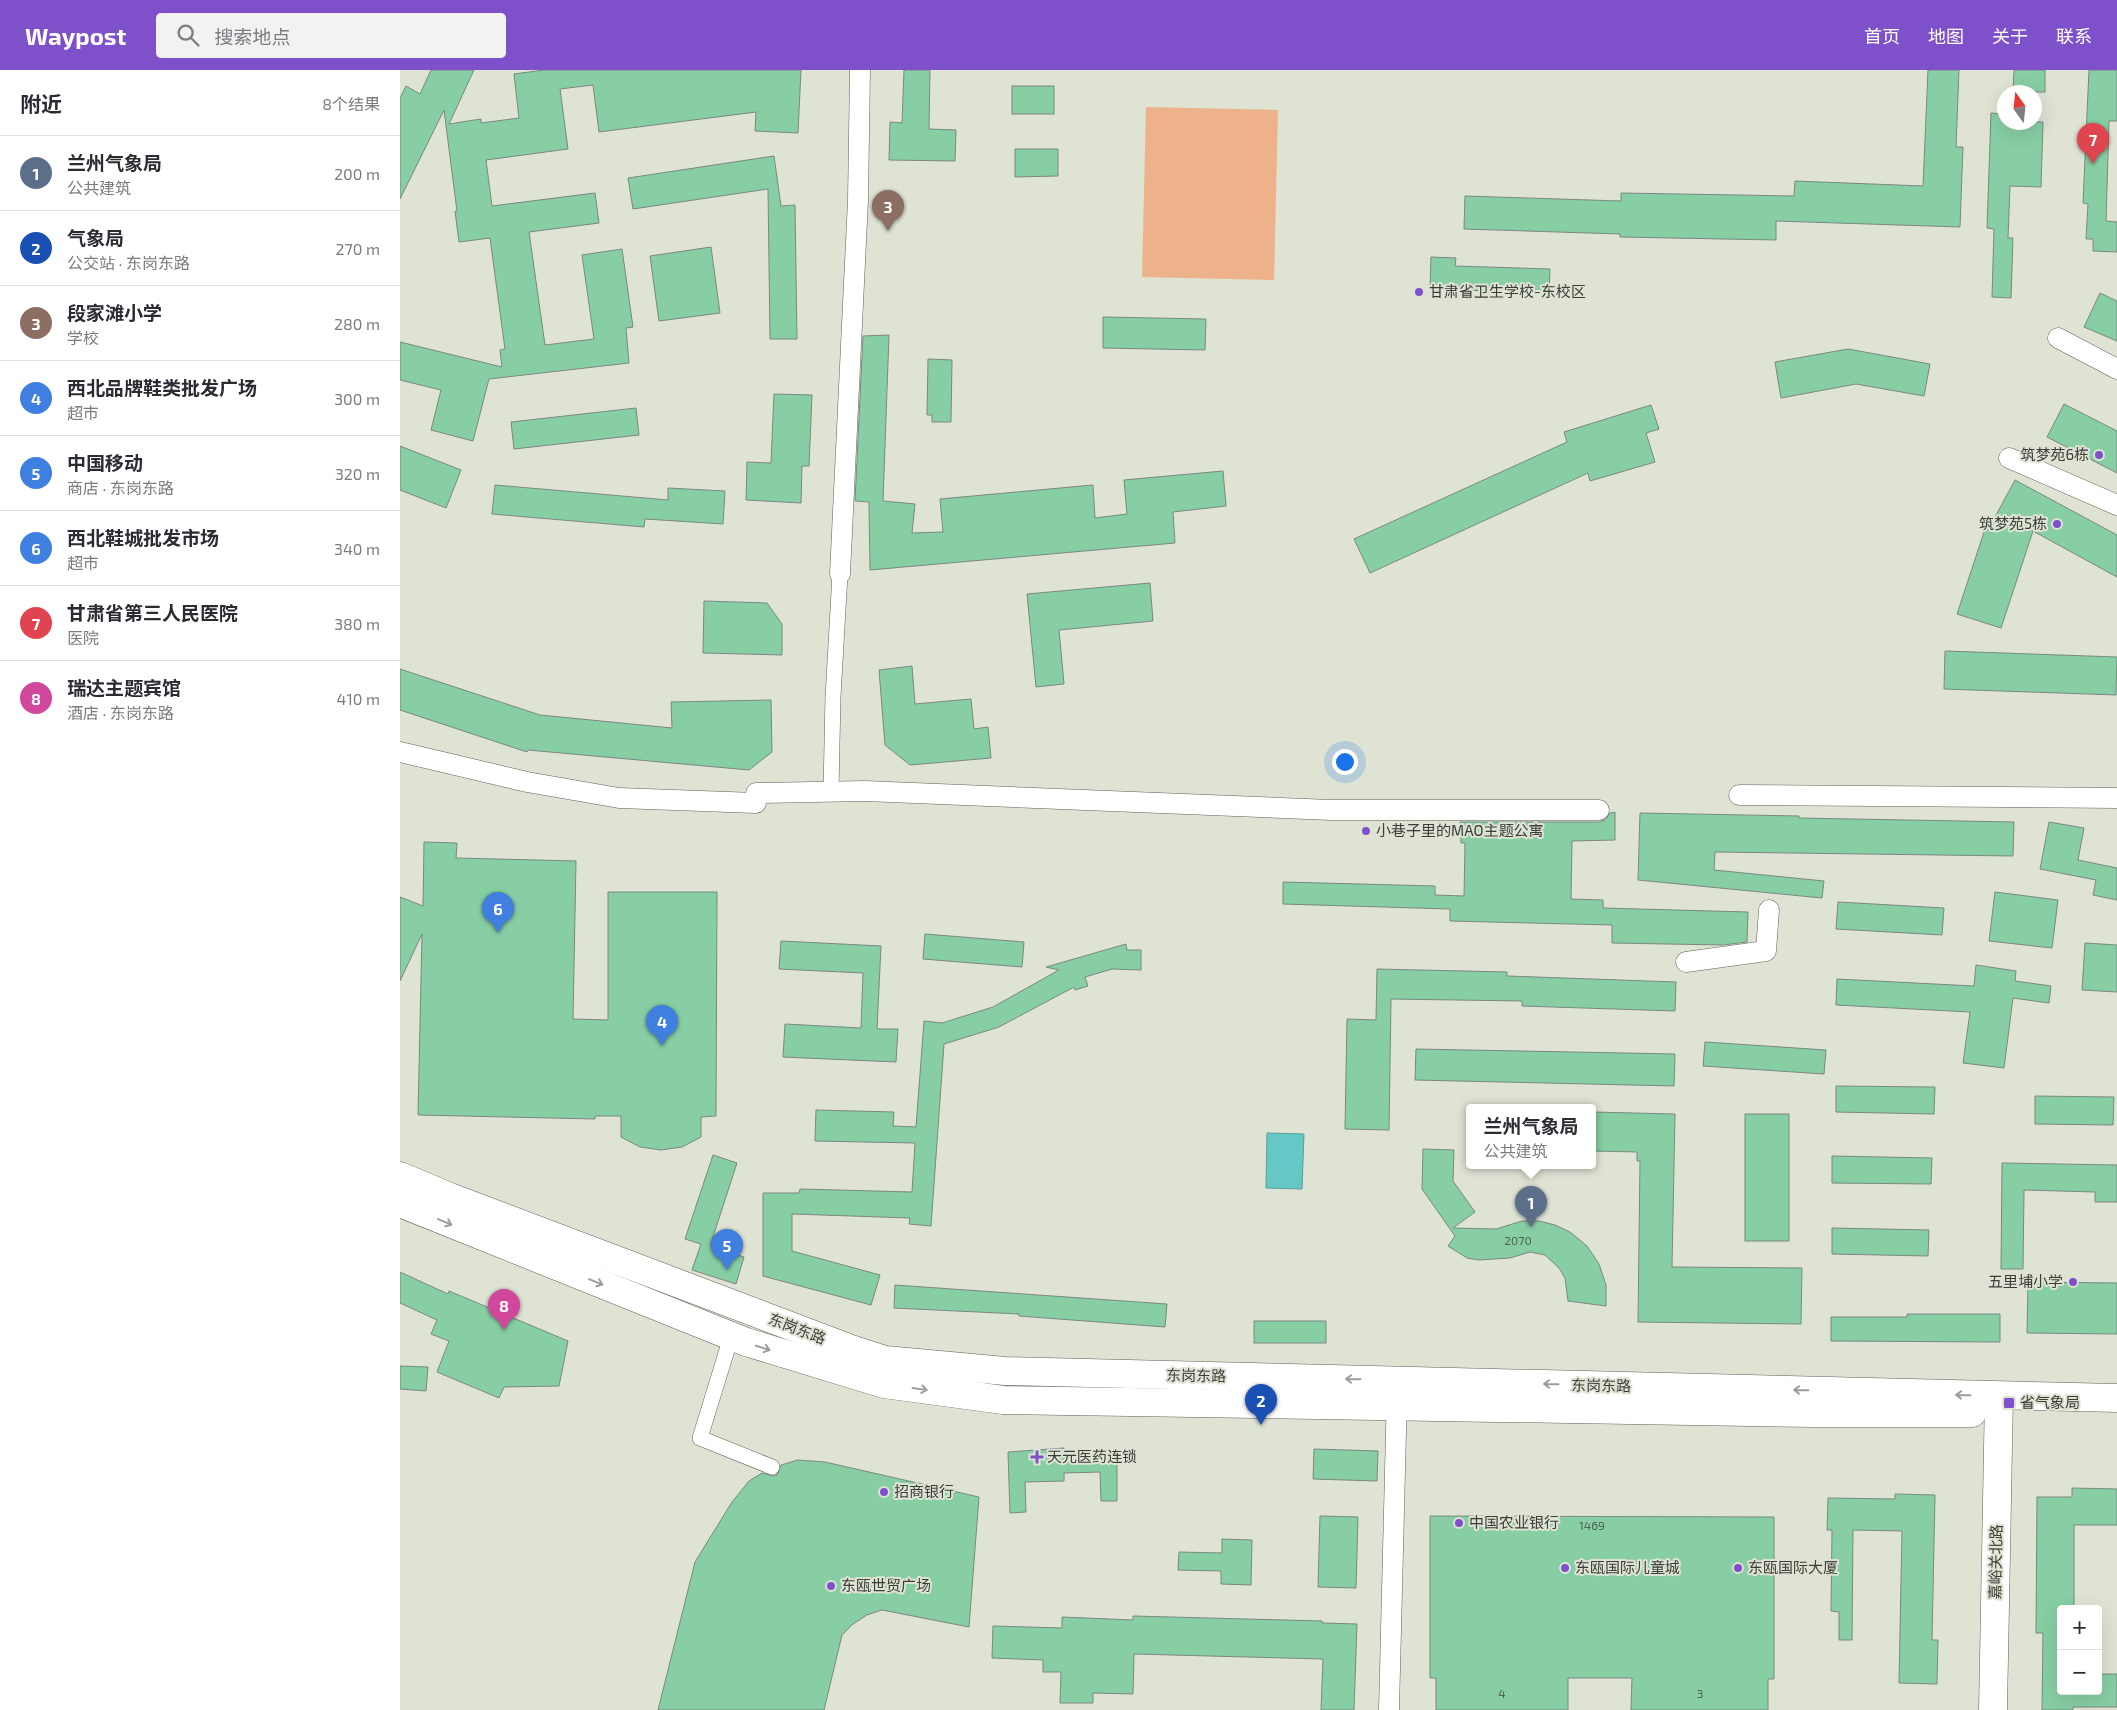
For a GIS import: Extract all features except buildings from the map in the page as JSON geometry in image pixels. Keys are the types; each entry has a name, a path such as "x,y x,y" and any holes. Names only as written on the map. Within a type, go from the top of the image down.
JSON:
{"main road":[{"name":"东岗东路","path":"400,1176 634,1268 885,1360 1005,1371 1396,1394 1812,1413 2117,1398"},
{"name":"东岗东路","path":"400,1203 731,1337 884,1384 1003,1400 1396,1394"},
{"name":"东岗东路","path":"1998,1404 2117,1416"},
{"name":"嘉峪关北路","path":"1993,1710 1998,1404"}],"street":[{"path":"831,791 833,696 858,200 860,70"},
{"path":"2058,338 2117,369"},
{"path":"2009,458 2117,504"},
{"path":"400,752 527,782 619,798 756,803 756,793 831,791 1330,810 1599,810"},
{"path":"1739,795 2117,796"},
{"path":"1686,962 1766,951 1769,910"},
{"path":"731,1337 700,1438 772,1467"},
{"path":"1389,1710 1396,1394"}],"shaded area":[{"path":"1146,107 1278,110 1274,280 1142,277"}],"water":[{"path":"1267,1133 1304,1134 1302,1189 1266,1188"}],"place":[{"name":"甘肃省第三人民医院","path":"2093,164"},
{"name":"段家滩小学","path":"888,231"},
{"name":"甘肃省卫生学校-东校区","path":"1419,292"},
{"name":"筑梦苑6栋","path":"2099,455"},
{"name":"筑梦苑5栋","path":"2057,524"},
{"name":"小巷子里的MAO主题公寓","path":"1366,831"},
{"name":"西北鞋城批发市场","path":"498,933"},
{"name":"西北品牌鞋类批发广场","path":"662,1046"},
{"name":"兰州气象局","path":"1531,1227"},
{"name":"中国移动","path":"727,1270"},
{"name":"五里埔小学","path":"2073,1282"},
{"name":"瑞达主题宾馆","path":"504,1330"},
{"name":"省气象局","path":"2009,1403"},
{"name":"气象局","path":"1261,1425"},
{"name":"天元医药连锁","path":"1037,1457"},
{"name":"招商银行","path":"884,1492"},
{"name":"中国农业银行","path":"1459,1523"},
{"name":"东瓯国际儿童城","path":"1565,1568"},
{"name":"东瓯国际大厦","path":"1738,1568"},
{"name":"东瓯世贸广场","path":"831,1586"}]}
